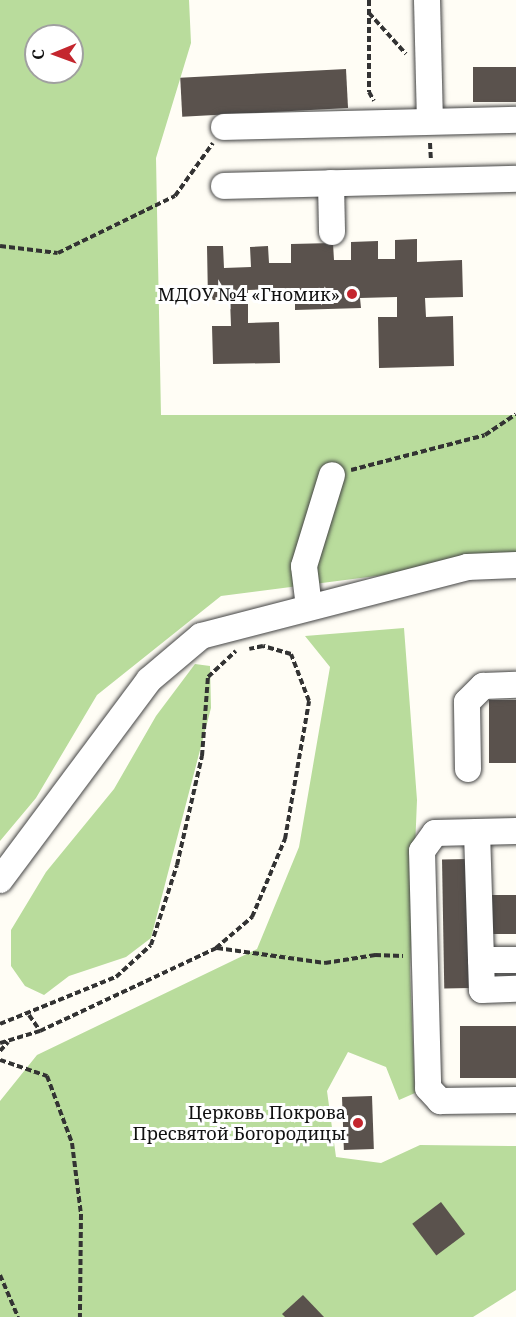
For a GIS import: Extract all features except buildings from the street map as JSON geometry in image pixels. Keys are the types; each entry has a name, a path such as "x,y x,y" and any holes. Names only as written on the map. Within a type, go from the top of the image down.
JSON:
{"lane":[{"path":"427,0 430,121"},
{"path":"224,127 516,120"},
{"path":"224,186 516,179"},
{"path":"331,183 332,232"},
{"path":"309,607 304,566 332,475"},
{"path":"0,880 149,680 201,636 253,626 309,607 467,567 516,565"},
{"path":"468,769 467,702 483,686 516,685"},
{"path":"516,831 435,833 422,851 428,1088 440,1101 516,1100"},
{"path":"477,832 482,990 516,989"},
{"path":"481,960 516,960"}],"path":[{"path":"369,0 369,92 387,123"},
{"path":"369,13 429,79"},
{"path":"430,121 431,181"},
{"path":"0,246 58,253 175,196 224,127"},
{"path":"332,475 485,435 516,414"},
{"path":"0,1024 30,1015 116,977 151,945 177,865 202,756 208,677 234,652 263,646 291,654 309,701 285,839 252,917 216,948 40,1031 0,1043"},
{"path":"216,948 325,963 375,955 425,958"},
{"path":"30,1015 40,1031"},
{"path":"0,1052 9,1041"},
{"path":"0,1060 47,1076 72,1143 81,1214 80,1317"},
{"path":"0,1275 18,1317"}],"green space":[{"path":"0,0 189,0 191,43 156,158 161,415 516,415 516,558 221,596 97,695 36,798 0,841"},
{"path":"404,628 417,800 410,970 415,1093 399,1100 386,1067 348,1052 327,1091 336,1157 381,1163 420,1145 516,1146 516,1290 473,1317 0,1317 0,1101 37,1055 257,949 299,847 330,667 305,636"},
{"path":"195,664 210,666 211,708 151,938 126,957 69,976 44,995 25,986 11,966 11,930 46,872 114,789 156,716"}],"place":[{"name":"МДОУ №4 «Гномик»","path":"352,294"},
{"name":"Церковь Покрова Пресвятой Богородицы","path":"358,1123"}]}
